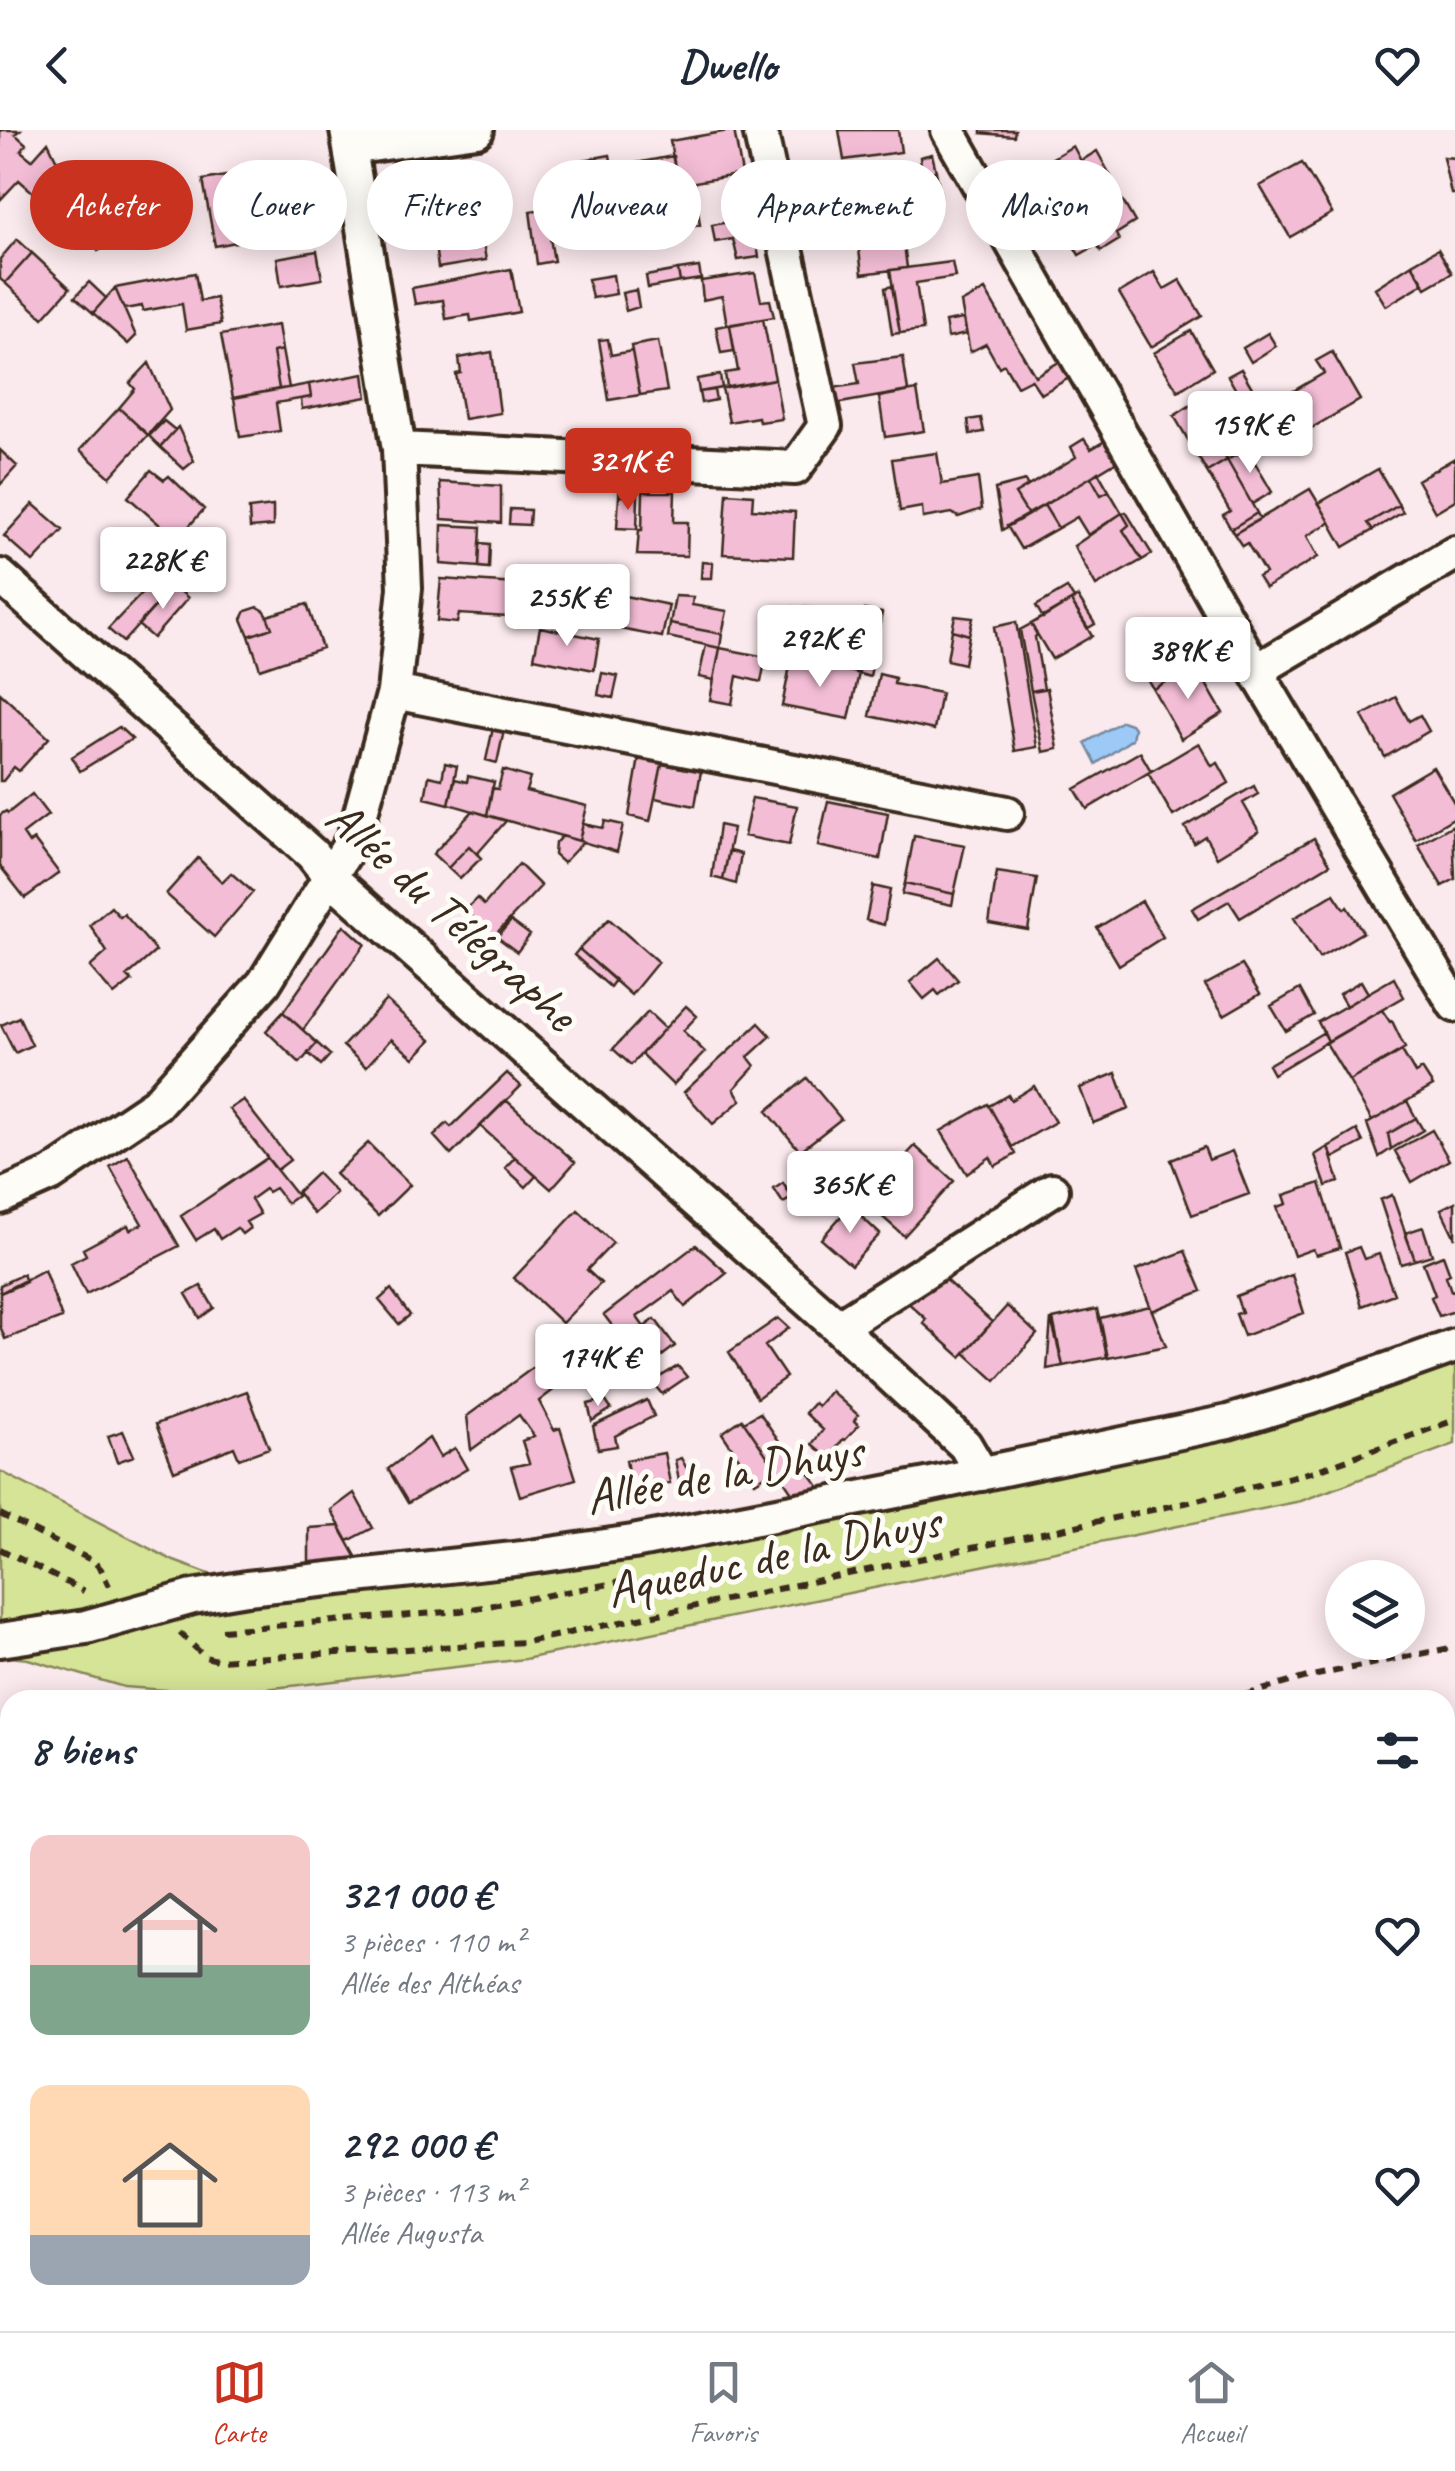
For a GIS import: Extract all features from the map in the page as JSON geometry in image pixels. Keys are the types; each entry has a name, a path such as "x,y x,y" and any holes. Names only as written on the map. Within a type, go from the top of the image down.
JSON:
{"street":[{"path":"0,1197 52,1174 156,1104 264,984 354,838 394,692 405,588 398,449 349,139 476,130"},
{"path":"398,449 795,468 825,426 760,130"},
{"path":"948,130 1256,671 1455,1005"},
{"path":"1256,671 1455,552"},
{"name":"Allée du Télégraphe","path":"0,576 312,854 332,878 838,1326 965,1445 982,1474"},
{"path":"394,692 1007,813"},
{"path":"838,1326 1052,1190"},
{"name":"Allée de la Dhuys","path":"0,1640 86,1627 247,1588 633,1542 982,1474 1228,1422 1455,1346"}],"path":[{"name":"Aqueduc de la Dhuys","path":"144,1610 187,1638 205,1656 218,1660 526,1642 1186,1503 1314,1471 1455,1420"},
{"path":"0,1514 92,1561 101,1569 111,1592 100,1593"},
{"path":"0,1549 89,1593"},
{"path":"1264,1690 1455,1646"}],"green space":[{"path":"1455,1345 1455,1444 1301,1501 525,1659 257,1690 166,1690 124,1687 28,1659 0,1656 0,1471 174,1561 247,1588 523,1558 1228,1422"}],"water":[{"path":"1122,721 1134,728 1132,739 1096,764 1085,743"}],"building":[{"path":"0,130 20,130 15,134 26,144 21,151 32,160 30,190 19,180 0,200"},
{"path":"734,130 739,160 721,160 721,178 701,181 701,160 673,160 670,141"},
{"path":"839,130 898,130 901,152 844,160"},
{"path":"981,130 1015,130 1014,136"},
{"path":"48,142 57,160 32,160"},
{"path":"1073,146 1080,160 1049,160"},
{"path":"1097,151 1102,160 1082,160"},
{"path":"610,155 611,160 583,160"},
{"path":"1443,157 1455,158 1455,194 1451,194"},
{"path":"1302,163 1332,213 1290,237 1260,186"},
{"path":"213,178 213,235 203,180"},
{"path":"1123,202 1135,222 1123,230"},
{"path":"721,223 721,241 715,242 712,225"},
{"path":"17,239 32,253 5,283 0,279 0,259"},
{"path":"1438,249 1452,273 1426,288 1412,264"},
{"path":"436,250 484,250 486,260 438,268"},
{"path":"535,250 552,250 554,261 537,264"},
{"path":"736,250 758,250 759,257 738,260"},
{"path":"859,250 905,250 907,268 862,274"},
{"path":"317,251 322,279 281,286 277,258"},
{"path":"32,253 70,288 43,318 5,283"},
{"path":"952,262 955,277 916,283 923,330 900,333 890,270"},
{"path":"1412,264 1424,283 1386,306 1375,288"},
{"path":"699,267 701,279 680,282 678,270"},
{"path":"511,269 519,312 471,321 470,315 446,319 443,300 415,304 412,288"},
{"path":"678,270 680,282 648,288 646,276"},
{"path":"1154,272 1164,289 1180,280 1202,316 1151,347 1119,293"},
{"path":"195,273 200,301 216,298 221,324 186,330 182,304 143,311 142,306 124,309 115,288"},
{"path":"755,273 761,301 770,300 774,317 727,325 722,296 703,300 701,281"},
{"path":"613,275 616,294 592,298 588,279"},
{"path":"89,282 106,298 93,313 75,297"},
{"path":"892,286 900,333 892,334 885,288"},
{"path":"115,288 136,336 128,344 93,313"},
{"path":"636,290 639,307 626,311 622,293"},
{"path":"985,290 1035,376 1059,362 1069,378 1041,394 1031,379 1017,386 1004,364 999,367 986,344 970,352 961,303"},
{"path":"763,319 775,379 727,388 725,373 738,371 730,325"},
{"path":"963,319 966,334 948,338 945,322"},
{"path":"278,325 282,350 273,352 279,389 233,398 221,335"},
{"path":"730,325 734,351 721,353 716,327"},
{"path":"1191,331 1213,369 1178,391 1154,353"},
{"path":"1268,333 1276,346 1251,362 1243,348"},
{"path":"608,339 611,355 632,351 640,395 609,400 599,340"},
{"path":"658,341 667,391 640,395 631,346"},
{"path":"282,350 289,388 279,389 273,352"},
{"path":"492,352 500,413 464,419 456,374 461,373 459,358"},
{"path":"1332,352 1360,400 1296,437 1275,402 1324,373 1316,361"},
{"path":"903,357 908,391 835,404 832,388 859,384 855,363"},
{"path":"149,363 170,410 148,435 119,408 135,389 130,383"},
{"path":"1241,369 1257,396 1244,404 1228,376"},
{"path":"364,374 367,397 302,409 301,399 311,397 309,384"},
{"path":"720,375 722,388 699,392 697,379"},
{"path":"775,379 782,419 759,422 758,417 729,422 722,388"},
{"path":"309,384 311,397 276,403 280,431 240,437 234,398"},
{"path":"714,390 716,400 701,403 699,392"},
{"path":"917,390 924,431 885,437 879,397"},
{"path":"1194,403 1227,460 1207,472 1174,416"},
{"path":"119,408 148,435 110,477 80,450"},
{"path":"1223,408 1247,449 1227,460 1203,420"},
{"path":"981,418 984,432 970,434 968,420"},
{"path":"164,421 175,430 160,447 149,436"},
{"path":"178,427 194,461 184,469 160,447"},
{"path":"1084,439 1091,449 1105,441 1117,461 1028,515 1015,494 1076,457 1071,447"},
{"path":"1247,449 1272,492 1252,504 1227,460"},
{"path":"0,450 17,466 0,485"},
{"path":"937,453 942,484 978,478 982,509 958,517 952,513 923,518 922,507 900,511 892,459"},
{"path":"1455,458 1455,500 1435,512 1417,480"},
{"path":"1227,460 1257,513 1231,529 1223,515 1230,511 1207,472"},
{"path":"1378,469 1399,505 1368,523 1373,530 1344,547 1319,503"},
{"path":"151,470 164,480 169,476 204,509 177,540 128,497"},
{"path":"1098,472 1109,491 1101,495 1091,477"},
{"path":"620,477 639,477 638,497 619,496"},
{"path":"1091,477 1101,495 1109,491 1122,513 1088,535 1077,517 1058,528 1044,505"},
{"path":"1025,481 1028,486 1015,494 1028,515 1002,530 995,489"},
{"path":"440,482 501,486 501,523 442,519"},
{"path":"1310,489 1330,522 1307,536 1318,557 1265,588 1258,577 1265,573 1247,543 1242,546 1234,534"},
{"path":"643,492 675,492 674,522 688,522 687,556 637,555"},
{"path":"727,493 753,495 752,509 795,512 793,557 723,554"},
{"path":"619,496 638,497 637,529 617,528"},
{"path":"33,504 63,530 33,562 4,536"},
{"path":"1044,505 1058,528 1021,549 1007,526"},
{"path":"1399,505 1403,512 1373,530 1368,523"},
{"path":"273,506 273,526 250,528 249,509"},
{"path":"510,509 530,510 529,525 509,524"},
{"path":"1126,512 1152,554 1142,560 1123,530 1129,525 1122,513"},
{"path":"1122,513 1129,525 1123,530 1142,560 1096,586 1074,546"},
{"path":"1257,513 1260,519 1234,534 1231,529"},
{"path":"442,525 481,527 479,567 441,564"},
{"path":"480,543 490,544 489,568 479,567"},
{"path":"702,562 713,563 712,578 701,578"},
{"path":"441,579 547,586 541,619 459,614 457,623 437,621"},
{"path":"174,585 188,598 153,638 138,625"},
{"path":"1067,588 1074,599 1043,618 1036,606"},
{"path":"146,589 160,601 123,642 108,629"},
{"path":"615,594 669,605 662,637 609,627"},
{"path":"675,596 693,597 692,605 727,611 722,634 670,624"},
{"path":"1078,597 1095,624 1088,628 1071,601"},
{"path":"1071,601 1092,636 1052,659 1031,624"},
{"path":"307,604 322,648 260,669 249,636 272,628 267,616"},
{"path":"258,607 265,611 272,628 249,636 242,619 246,611"},
{"path":"794,607 822,609 821,621 793,618"},
{"path":"865,610 882,613 873,659 856,656"},
{"path":"955,616 973,618 969,635 952,630"},
{"path":"1016,622 1037,747 1015,751 994,627"},
{"path":"670,624 722,634 720,648 668,637"},
{"path":"1031,624 1037,635 1044,689 1031,691 1020,630"},
{"path":"540,627 599,639 594,670 534,658"},
{"path":"952,630 969,635 964,664 947,660"},
{"path":"1181,642 1195,665 1153,689 1142,670 1151,664 1149,661"},
{"path":"706,645 720,648 714,680 699,677"},
{"path":"720,648 766,657 761,682 737,676 732,704 710,700"},
{"path":"856,656 873,659 870,677 853,672"},
{"path":"791,661 859,673 849,719 782,706"},
{"path":"1195,665 1223,713 1181,739 1153,689"},
{"path":"602,673 618,676 613,698 598,695"},
{"path":"879,674 895,678 894,684 941,693 934,730 870,716"},
{"path":"1047,688 1058,749 1043,752 1031,691"},
{"path":"0,693 49,738 19,771 14,767 3,781 0,781"},
{"path":"1396,697 1409,721 1420,715 1429,731 1385,757 1362,716"},
{"path":"495,719 506,721 497,763 486,760"},
{"path":"119,727 132,739 80,771 72,757"},
{"path":"1199,743 1212,766 1218,763 1229,783 1173,816 1148,773"},
{"path":"641,746 665,750 650,821 629,816"},
{"path":"1140,752 1151,771 1087,809 1075,789"},
{"path":"445,763 457,766 449,804 425,798 429,776 442,779"},
{"path":"662,764 701,771 695,806 655,798"},
{"path":"1433,767 1455,804 1455,817 1416,840 1389,793"},
{"path":"503,770 530,778 526,791 587,806 579,841 487,815 492,788 498,789"},
{"path":"468,776 494,782 487,815 449,804 455,779 467,782"},
{"path":"1254,786 1258,794 1243,803 1259,831 1217,857 1205,836 1194,843 1185,827"},
{"path":"32,794 48,815 23,834 29,843 34,840 59,873 25,898 0,866 0,815"},
{"path":"752,798 797,806 789,845 744,836"},
{"path":"828,801 888,813 880,859 818,846"},
{"path":"473,811 506,821 477,854 469,846 448,868 433,854"},
{"path":"605,821 623,825 617,852 579,841 583,824 603,828"},
{"path":"719,825 733,828 723,880 712,877"},
{"path":"1453,825 1455,879 1442,886 1418,845"},
{"path":"562,836 583,842 563,863 554,855 555,843"},
{"path":"914,836 965,845 954,894 905,883"},
{"path":"1314,838 1330,864 1240,918 1229,901 1198,919 1192,909"},
{"path":"469,846 481,858 460,879 448,868"},
{"path":"729,851 741,854 736,884 723,880"},
{"path":"198,858 222,882 231,873 253,892 214,937 166,894"},
{"path":"519,864 541,886 493,937 465,910 477,898 484,905"},
{"path":"997,872 1037,878 1028,930 989,923"},
{"path":"905,883 954,894 952,905 902,894"},
{"path":"873,886 890,890 884,925 866,920"},
{"path":"1334,894 1363,932 1319,958 1294,918"},
{"path":"1142,901 1163,937 1119,965 1097,928"},
{"path":"111,907 120,917 124,914 156,951 127,976 132,981 114,995 90,967 107,952 90,925"},
{"path":"609,919 658,962 631,995 579,949"},
{"path":"511,921 530,935 517,952 497,937"},
{"path":"344,925 365,944 303,1030 283,1012"},
{"path":"579,949 615,980 610,987 574,955"},
{"path":"939,958 958,980 939,995 935,990 924,999 910,982"},
{"path":"1242,965 1260,994 1224,1015 1205,985"},
{"path":"1394,978 1404,997 1328,1041 1318,1022"},
{"path":"1361,981 1368,993 1346,1006 1339,994"},
{"path":"1300,989 1314,1015 1286,1031 1271,1006"},
{"path":"386,1000 431,1040 414,1058 391,1039 366,1067 343,1046"},
{"path":"686,1006 697,1016 683,1031 705,1052 673,1085 641,1054"},
{"path":"1382,1010 1405,1048 1349,1081 1326,1043"},
{"path":"283,1012 317,1043 300,1063 266,1031"},
{"path":"648,1012 665,1028 631,1065 613,1049"},
{"path":"19,1017 32,1045 15,1053 1,1025"},
{"path":"759,1023 771,1036 748,1057 755,1066 734,1089 741,1100 713,1124 684,1092"},
{"path":"1324,1032 1328,1041 1273,1074 1268,1065"},
{"path":"317,1043 330,1055 321,1065 308,1053"},
{"path":"1402,1051 1415,1073 1422,1069 1433,1086 1372,1121 1349,1081"},
{"path":"507,1073 521,1086 451,1155 434,1136 447,1123 451,1127"},
{"path":"1116,1073 1129,1109 1093,1123 1080,1088"},
{"path":"807,1078 841,1119 800,1151 767,1111"},
{"path":"1034,1086 1055,1122 1012,1147 989,1106 1008,1095 1011,1100"},
{"path":"243,1100 290,1160 277,1170 229,1109"},
{"path":"506,1100 575,1162 551,1189 480,1126"},
{"path":"1407,1101 1416,1118 1388,1134 1391,1149 1379,1157 1367,1124"},
{"path":"988,1104 1016,1154 995,1166 990,1157 967,1174 941,1131"},
{"path":"1416,1118 1423,1130 1391,1149 1388,1134"},
{"path":"1357,1130 1363,1142 1333,1158 1328,1147"},
{"path":"1432,1130 1449,1160 1412,1182 1395,1151"},
{"path":"368,1143 410,1185 378,1216 335,1174"},
{"path":"915,1146 954,1181 904,1236 869,1205 903,1168 898,1164"},
{"path":"1204,1147 1209,1160 1232,1151 1249,1194 1192,1215 1171,1160"},
{"path":"1328,1147 1339,1182 1326,1186 1315,1155"},
{"path":"128,1156 179,1246 86,1294 71,1263 86,1255 83,1249 128,1225 130,1230 142,1224 110,1167"},
{"path":"515,1157 536,1176 526,1187 505,1168"},
{"path":"267,1158 297,1196 287,1203 275,1188 268,1192 265,1189 251,1199 260,1214 246,1222 250,1228 242,1234 237,1228 220,1239 214,1229 196,1240 181,1216"},
{"path":"317,1173 336,1193 314,1214 297,1192"},
{"path":"783,1183 792,1198 783,1203 774,1189"},
{"path":"1320,1183 1340,1248 1316,1255 1313,1249 1294,1256 1277,1207 1287,1204 1284,1195"},
{"path":"1392,1195 1415,1260 1401,1264 1380,1200"},
{"path":"1455,1202 1455,1238 1441,1209"},
{"path":"850,1206 880,1234 851,1265 821,1239"},
{"path":"578,1210 613,1243 587,1270 601,1283 562,1323 514,1278"},
{"path":"1423,1227 1432,1255 1415,1260 1405,1233"},
{"path":"696,1245 727,1273 685,1307 673,1291 637,1317 644,1327 655,1319 675,1346 645,1369 604,1315"},
{"path":"1359,1247 1364,1259 1379,1254 1394,1294 1362,1306 1345,1252"},
{"path":"1185,1251 1202,1291 1152,1311 1136,1270"},
{"path":"1443,1255 1451,1291 1455,1290 1455,1311 1439,1316 1423,1263"},
{"path":"44,1270 62,1318 5,1339 0,1326 0,1293"},
{"path":"23,1274 26,1282 0,1293 0,1285"},
{"path":"1292,1275 1304,1313 1244,1336 1236,1314 1242,1312 1236,1296"},
{"path":"941,1276 992,1322 961,1357 923,1323 926,1319 905,1300"},
{"path":"201,1286 214,1308 200,1318 186,1294"},
{"path":"391,1289 410,1315 399,1324 379,1300"},
{"path":"1007,1306 1037,1334 996,1381 965,1353"},
{"path":"1150,1306 1166,1346 1108,1358 1100,1318"},
{"path":"1097,1309 1107,1357 1063,1366 1053,1319"},
{"path":"778,1318 789,1328 765,1346 786,1377 757,1398 729,1352"},
{"path":"1051,1319 1063,1366 1047,1369"},
{"path":"588,1327 601,1344 577,1363 564,1345"},
{"path":"564,1345 581,1369 539,1401 554,1430 560,1428 576,1479 520,1496 511,1467 529,1463 522,1441 534,1436 519,1415 471,1450 467,1416"},
{"path":"678,1366 687,1377 662,1394 652,1382"},
{"path":"247,1391 269,1448 239,1459 234,1447 174,1471 156,1424"},
{"path":"831,1391 858,1415 854,1421 859,1425 829,1459 812,1444 823,1430 805,1413 814,1403 818,1406"},
{"path":"605,1400 611,1409 592,1421 588,1404"},
{"path":"647,1400 654,1416 615,1436 617,1446 598,1449 593,1426"},
{"path":"760,1413 785,1450 790,1447 821,1489 793,1494 744,1422"},
{"path":"742,1419 776,1469 755,1482 722,1433"},
{"path":"123,1431 134,1456 117,1462 108,1436"},
{"path":"429,1438 440,1457 455,1448 467,1469 408,1503 388,1469"},
{"path":"664,1453 670,1483 631,1490 626,1460"},
{"path":"681,1458 692,1478 679,1481 675,1460"},
{"path":"354,1493 373,1528 348,1541 331,1510"},
{"path":"339,1526 358,1560 309,1564 309,1528"}]}
